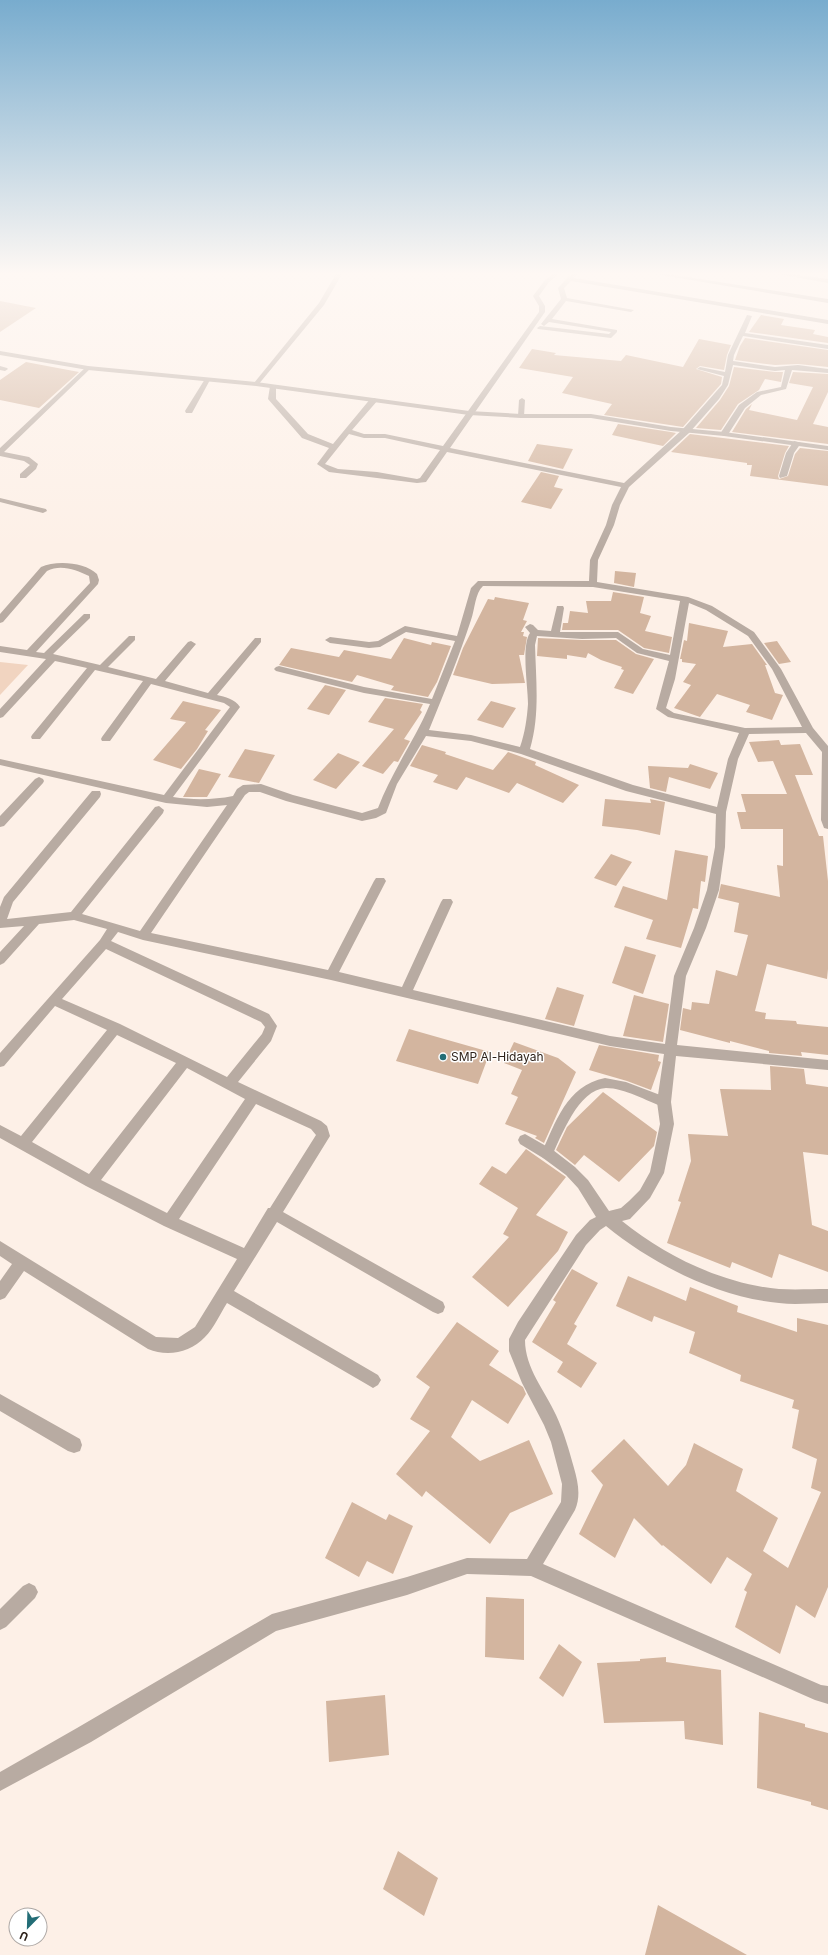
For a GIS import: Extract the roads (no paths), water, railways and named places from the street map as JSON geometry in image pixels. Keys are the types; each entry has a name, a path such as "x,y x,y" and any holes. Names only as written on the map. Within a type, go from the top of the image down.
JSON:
{"street":[{"path":"72,365 274,386 469,413 521,416 591,416 686,431 724,434 828,448"},
{"path":"256,384 271,365"},
{"path":"374,400 321,464 326,468 355,475 370,474 417,481 423,480 504,365"},
{"path":"593,584 594,560 610,525 616,505 626,486 686,431 716,397 724,385 730,365"},
{"path":"751,365 775,369 789,368 828,371"},
{"path":"0,453 88,368"},
{"path":"724,434 742,407 759,393 784,388 789,368"},
{"path":"700,369 728,375"},
{"path":"188,411 207,380"},
{"path":"274,386 272,399 305,436 334,447"},
{"path":"347,431 364,436 385,436 406,442 626,486"},
{"path":"783,476 790,453 796,443"},
{"path":"0,453 26,459 34,464 33,467 23,476"},
{"path":"0,500 43,511"},
{"path":"0,620 44,569 50,566 65,565 93,574 95,580 94,584 30,653"},
{"path":"143,936 241,792 247,788 261,788 290,798 362,817 378,813 382,810 390,789 423,732 460,639 475,588 481,583 593,584 685,600 709,608 751,634 776,669 809,730 828,752 826,820 828,826"},
{"path":"685,600 670,679 661,709 664,712 745,731 809,730"},
{"path":"556,633 560,608"},
{"path":"0,715 49,657 87,616"},
{"path":"330,640 363,644 380,644 405,629 460,639"},
{"path":"524,751 531,732 533,700 531,642 533,630 597,637 618,635 640,651 674,659"},
{"path":"36,737 98,667 132,638"},
{"path":"210,697 258,640"},
{"path":"106,739 153,682 191,644"},
{"path":"0,649 30,653 98,667 227,701 234,705 166,799"},
{"path":"279,669 364,690 434,702"},
{"path":"531,1568 569,1504 570,1484 559,1442 550,1420 527,1378 517,1351 517,1338 580,1240 595,1225 607,1218 625,1214 645,1194 657,1173 667,1124 664,1102 680,976 700,928 713,890 720,846 720,812 733,759 745,731"},
{"path":"423,732 471,738 524,751 630,788 720,812"},
{"path":"0,762 166,799 204,804 221,804 237,799"},
{"path":"0,822 39,780"},
{"path":"96,794 8,900 0,923 74,916 143,936 406,992 610,1042 671,1050 828,1065"},
{"path":"74,916 159,810"},
{"path":"331,975 380,881"},
{"path":"406,992 447,902"},
{"path":"0,960 37,920"},
{"path":"0,1062 104,943 115,927"},
{"path":"104,943 265,1018 271,1026 267,1037 229,1084"},
{"path":"0,1248 152,1344 167,1347 183,1345 200,1332 223,1293 248,1257 273,1213 323,1136 322,1130 316,1125 254,1097 185,1061 116,1028 53,1000"},
{"path":"23,1144 116,1028"},
{"path":"91,1182 185,1061"},
{"path":"168,1221 254,1097"},
{"path":"0,1131 91,1182 168,1221 248,1257"},
{"path":"525,1140 547,1154 581,1182 590,1193 596,1206 607,1218 658,1254 736,1287 780,1296 828,1296"},
{"path":"273,1213 438,1308"},
{"path":"0,1293 22,1262"},
{"path":"223,1293 373,1380"},
{"path":"0,1402 74,1445"},
{"path":"0,1782 84,1735 272,1623 407,1586 467,1566 531,1568 776,1675 821,1694 828,1695"},
{"path":"0,1621 29,1592"}],"lane":[{"path":"521,416 522,400"},
{"path":"547,1154 571,1105 587,1089 604,1083 613,1084 664,1102"}],"place":[{"name":"SMP Al-Hidayah","path":"443,1057"}]}
